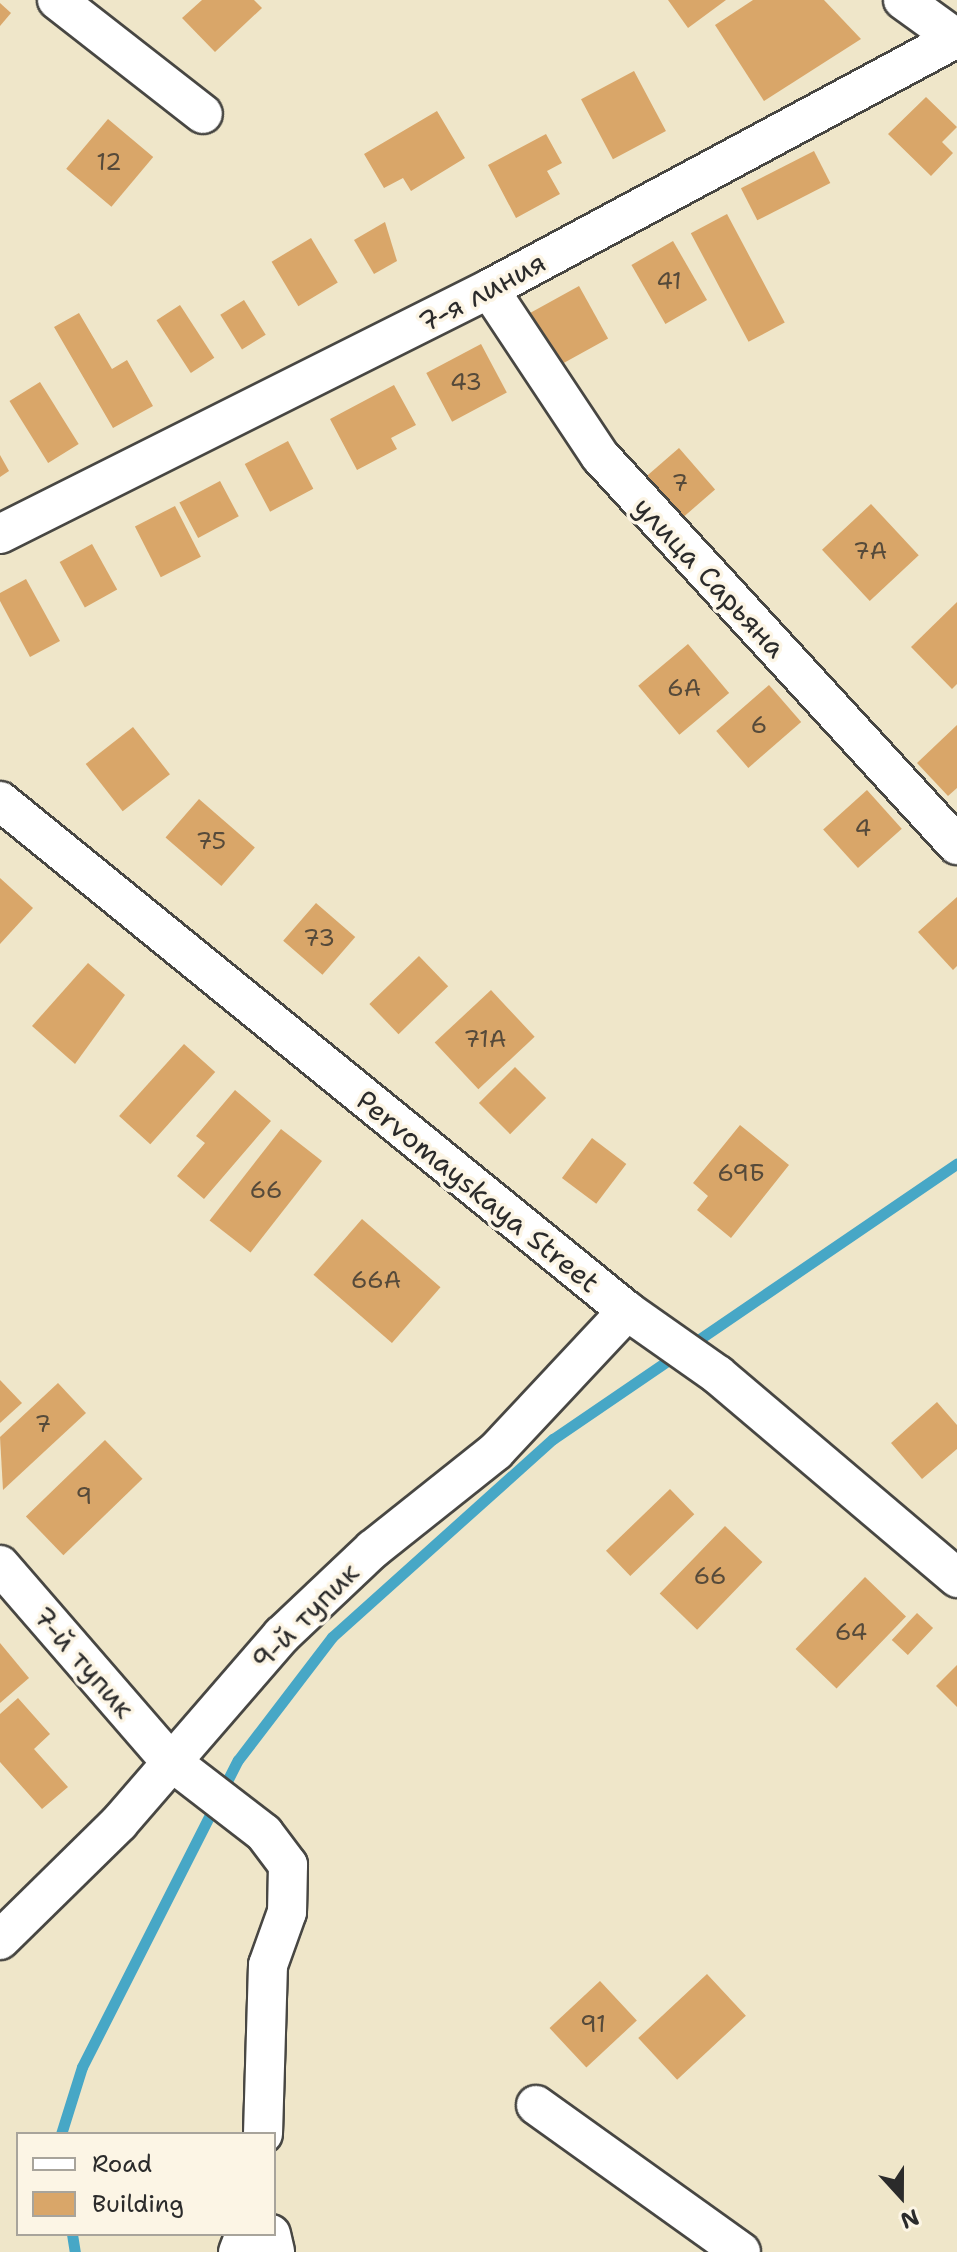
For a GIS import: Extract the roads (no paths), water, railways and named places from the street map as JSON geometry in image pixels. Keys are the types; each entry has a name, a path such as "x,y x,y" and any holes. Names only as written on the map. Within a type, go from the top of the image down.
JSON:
{"street":[{"path":"57,0 203,114"},
{"path":"903,0 957,38"},
{"name":"7-я линия","path":"0,534 489,289 957,38"},
{"name":"улица Сарьяна","path":"489,289 600,456 957,845"},
{"name":"Pervomayskaya Street","path":"0,801 627,1311 718,1375 957,1578"},
{"name":"9-й тупик","path":"0,1940 119,1823 168,1759 282,1635 373,1549 496,1451 627,1311"},
{"name":"7-й тупик","path":"0,1565 168,1759 264,1833 288,1865 287,1912 268,1965 263,2132"},
{"path":"536,2105 741,2252"}],"waterway":[{"path":"62,2132 82,2067 238,1760 332,1637 553,1439 957,1163"},
{"path":"72,2236 75,2252"}]}
